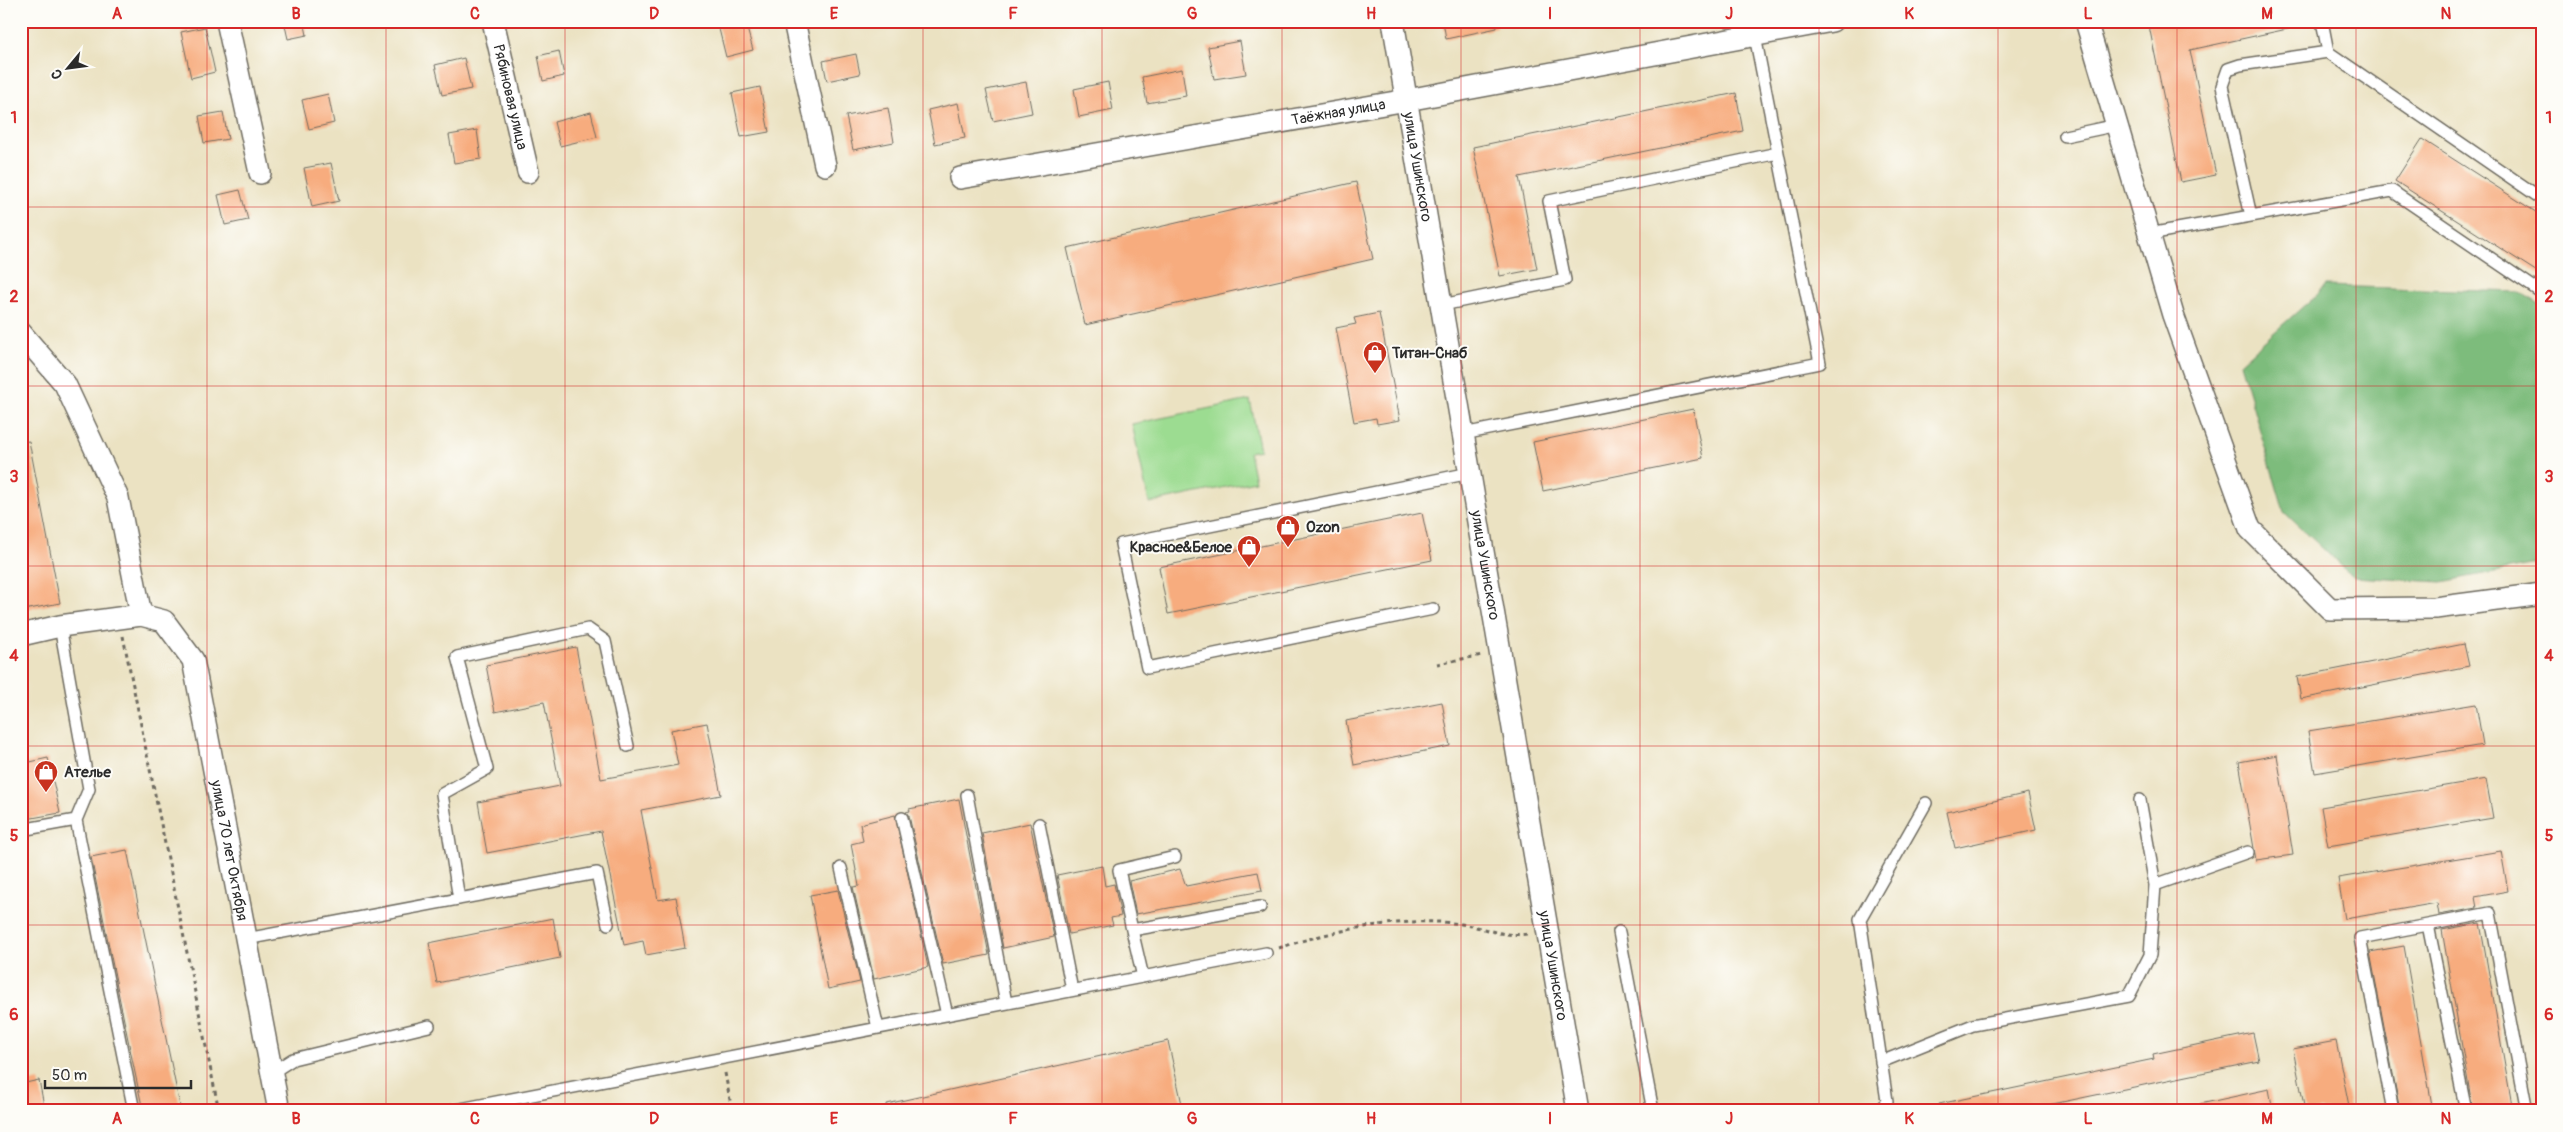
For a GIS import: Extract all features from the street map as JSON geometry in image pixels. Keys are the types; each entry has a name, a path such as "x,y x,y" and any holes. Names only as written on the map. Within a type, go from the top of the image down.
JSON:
{"street":[{"path":"227,21 260,173"},
{"name":"Рябиновая улица","path":"493,21 528,172"},
{"path":"794,21 825,165"},
{"name":"улица Ушинского","path":"1393,21 1578,1111"},
{"name":"Таёжная улица","path":"960,178 1407,100 1832,21"},
{"path":"2086,21 2173,315 2250,529 2330,609 2435,608 2542,594"},
{"path":"21,334 65,384 118,498 141,615 60,626 21,634"},
{"name":"улица 70 лет Октября","path":"141,615 164,621 193,660 279,1111"}],"lane":[{"path":"2322,21 2328,52"},
{"path":"1463,434 1820,363 1755,36"},
{"path":"2251,216 2222,86 2228,69 2240,65 2328,52 2542,199"},
{"path":"2065,136 2117,126"},
{"path":"1442,305 1565,280 1549,201 1778,153"},
{"path":"2149,234 2392,191 2542,293"},
{"path":"1433,609 1147,668 1121,544 1470,472"},
{"path":"60,626 89,789 76,820 134,1111"},
{"path":"459,899 442,794 487,770 458,656 588,629 605,641 628,746"},
{"path":"967,795 1006,1003"},
{"path":"1881,1062 1973,1025 2130,996 2150,955 2156,885 2140,800"},
{"path":"1879,1111 1887,1101 1860,919 1926,804"},
{"path":"902,818 947,1014"},
{"path":"21,830 76,820"},
{"path":"1039,824 1072,990"},
{"path":"2156,885 2248,852"},
{"path":"1143,977 1119,870 1175,857"},
{"path":"841,868 878,1028"},
{"path":"246,939 597,873 608,924"},
{"path":"1132,930 1260,907"},
{"path":"2393,1111 2360,938 2490,913 2527,1111"},
{"path":"2428,925 2466,1111"},
{"path":"1619,932 1653,1111"},
{"path":"450,1111 1266,953"},
{"path":"271,1073 293,1058 429,1026"}],"path":[{"path":"120,619 220,1111"},
{"path":"1437,664 1500,652"},
{"path":"1266,953 1307,939 1412,921 1461,924 1508,936 1549,932"},
{"path":"722,1058 732,1111"}],"green space":[{"path":"2326,286 2519,292 2542,305 2542,563 2441,582 2353,577 2284,512 2240,363"},
{"path":"1250,400 1260,450 1249,452 1255,481 1149,503 1132,424"}],"building":[{"path":"284,21 304,21 307,35 288,39"},
{"path":"717,21 745,21 753,50 726,57"},
{"path":"1443,21 1496,21 1497,28 1446,39"},
{"path":"2148,21 2291,21 2292,28 2190,50 2216,175 2181,182"},
{"path":"205,27 215,72 191,78 181,32"},
{"path":"1240,41 1246,74 1214,79 1208,47"},
{"path":"559,51 564,76 543,81 538,56"},
{"path":"856,54 860,74 827,81 823,61"},
{"path":"464,58 471,89 442,95 435,65"},
{"path":"1182,69 1186,96 1147,103 1142,77"},
{"path":"1026,82 1032,113 993,121 986,90"},
{"path":"1108,82 1113,110 1079,117 1074,89"},
{"path":"760,87 769,132 741,137 732,93"},
{"path":"1736,93 1743,131 1519,177 1537,269 1500,276 1473,147"},
{"path":"328,94 334,123 309,129 302,100"},
{"path":"958,103 965,138 935,144 928,110"},
{"path":"888,108 894,142 853,150 846,116"},
{"path":"223,112 228,139 204,143 199,116"},
{"path":"591,112 597,137 560,146 554,122"},
{"path":"477,130 481,159 454,163 449,135"},
{"path":"2422,139 2542,216 2542,275 2395,181"},
{"path":"331,163 339,201 312,207 304,168"},
{"path":"1356,182 1373,259 1085,325 1067,248"},
{"path":"240,190 248,220 225,225 218,195"},
{"path":"1379,313 1400,420 1377,424 1376,418 1354,422 1336,328 1356,324 1354,318"},
{"path":"1693,409 1703,458 1543,491 1533,442"},
{"path":"29,441 60,603 24,610 21,596 21,442"},
{"path":"1422,513 1432,560 1168,614 1159,567"},
{"path":"2464,644 2469,666 2301,699 2297,677"},
{"path":"576,647 601,779 678,765 671,730 707,723 721,795 641,810 658,900 676,897 685,948 646,955 643,941 624,945 601,831 487,853 478,802 560,786 544,702 495,712 486,665"},
{"path":"1442,702 1450,746 1354,765 1346,721"},
{"path":"2476,704 2483,745 2315,773 2308,731"},
{"path":"2277,755 2293,855 2256,860 2239,762"},
{"path":"48,758 60,813 21,820 21,764"},
{"path":"2486,779 2493,818 2328,846 2321,807"},
{"path":"2028,793 2036,830 1955,848 1947,812"},
{"path":"959,799 989,955 943,964 909,816 906,812 910,811 909,809"},
{"path":"895,815 928,967 874,979 853,887 859,886 851,844 863,841 860,824"},
{"path":"1030,823 1054,937 1003,948 982,833"},
{"path":"127,850 181,1111 143,1111 121,1006 91,857"},
{"path":"2501,851 2508,891 2475,897 2477,908 2439,915 2437,903 2345,919 2338,878"},
{"path":"1102,866 1105,886 1114,884 1121,916 1111,918 1113,925 1069,934 1057,875"},
{"path":"1180,869 1186,886 1258,872 1262,891 1136,914 1129,881"},
{"path":"838,890 860,982 828,989 810,895"},
{"path":"553,918 560,958 437,983 429,943"},
{"path":"2480,923 2513,1111 2473,1111 2442,930"},
{"path":"2404,946 2433,1111 2400,1111 2370,952"},
{"path":"2253,1033 2259,1061 2019,1111 1940,1111 1939,1104 2154,1059 2153,1054"},
{"path":"1168,1041 1182,1104 1153,1111 887,1111 887,1104"},
{"path":"2336,1041 2350,1111 2305,1111 2293,1049"},
{"path":"39,1080 45,1111 21,1111 21,1084"},
{"path":"2269,1089 2273,1111 2201,1111 2200,1104"}],"place":[{"name":"Титан-Снаб","path":"1375,374"},
{"name":"Ozon","path":"1288,548"},
{"name":"Красное&Белое","path":"1249,568"},
{"name":"Ателье","path":"46,793"}]}
